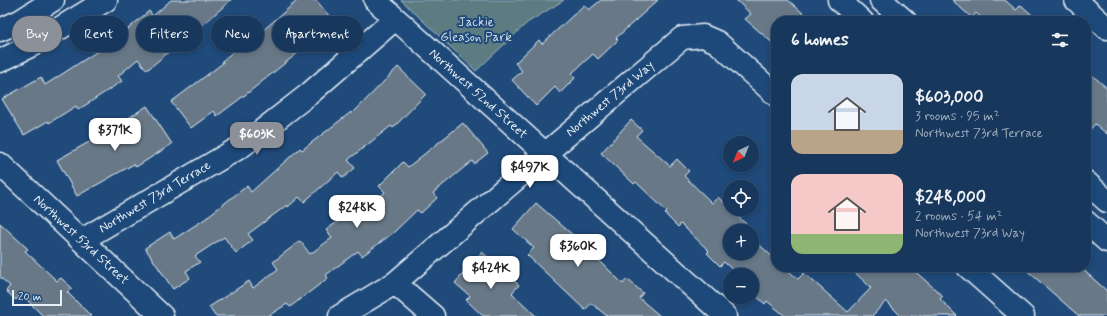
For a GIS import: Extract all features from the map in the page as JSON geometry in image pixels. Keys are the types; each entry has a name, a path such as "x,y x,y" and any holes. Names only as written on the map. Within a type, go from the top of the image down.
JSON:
{"street":[{"path":"0,30 20,21 53,0"},
{"path":"0,61 34,44 106,0"},
{"name":"Northwest 52nd Street","path":"375,0 725,316"},
{"path":"839,0 857,16"},
{"path":"882,0 900,16"},
{"path":"1076,0 1107,28"},
{"name":"Northwest 73rd Terrace","path":"82,240 242,146 309,94 395,19"},
{"name":"Northwest 73rd Way","path":"340,316 396,283 682,38 703,36 717,42 771,91"},
{"name":"Northwest 53rd Street","path":"0,164 162,316"},
{"path":"1091,187 1107,201"},
{"path":"1091,227 1107,241"},
{"path":"974,272 1023,316"},
{"path":"396,283 432,316"}],"green space":[{"name":"Jackie Gleason Park","path":"401,0 564,0 527,23 476,71"}],"building":[{"path":"171,0 231,0 203,25 203,16 153,16"},
{"path":"298,0 316,0 329,16 280,16"},
{"path":"601,0 658,0 616,38 618,40 598,59 593,54 571,74 575,78 560,93 555,87 536,106 512,80 522,71 515,63 539,40 542,44 584,5 589,10"},
{"path":"736,0 788,0 806,16 771,16 771,42 745,19 751,14"},
{"path":"952,0 1005,0 1016,10 1021,5 1033,16 979,16 976,13 974,16 970,16"},
{"path":"149,11 153,16 143,16"},
{"path":"136,22 136,52 169,52 147,70 138,59 118,76 122,81 78,110 76,106 49,123 48,121 24,135 2,99 41,77 45,85 96,52 128,52 128,29"},
{"path":"272,22 272,52 299,52 217,116 214,111 191,128 171,102 223,63 222,61 233,52 264,52 264,29"},
{"path":"398,67 426,94 393,128 391,126 348,160 355,168 343,178 338,172 304,202 299,197 288,207 287,205 248,234 253,240 236,253 224,237 195,256 200,262 186,271 190,278 173,289 145,248 170,232 174,239 208,217 247,186 251,192 300,148 302,150 351,112 352,114"},
{"path":"1091,74 1107,88 1107,134 1095,124 1091,128"},
{"path":"147,106 172,144 136,167 134,164 77,196 57,160 107,132"},
{"path":"631,120 642,130 636,136 670,166 677,159 689,171 684,176 712,203 718,197 723,202 723,216 738,216 746,224 723,224 723,260 759,260 759,244 771,255 771,272 790,272 798,279 804,273 848,312 871,288 854,272 916,272 943,296 940,299 957,316 901,316 886,301 872,316 785,316 767,301 765,304 759,298 759,268 730,268 724,262 720,266 707,253 709,251 681,224 678,227 665,214 667,212 636,182 634,184 601,153"},
{"path":"463,123 488,153 474,164 472,161 433,193 437,198 421,213 417,210 393,233 362,256 358,251 326,275 328,278 290,307 287,304 268,316 215,316 209,307 249,281 253,288 278,269 273,262 300,241 310,254 332,238 326,230 358,207 363,214 385,192 379,186 403,162 408,167"},
{"path":"536,203 582,243 623,284 627,279 643,293 639,298 660,316 607,316 591,303 585,310 527,255 534,248 513,229"},
{"path":"0,223 28,249 25,251 57,281 61,278 72,288 67,292 91,316 43,316 21,294 16,300 6,291 10,286 0,277"},
{"path":"482,252 519,285 512,293 536,316 483,316 466,300 470,296 455,283"},
{"path":"1029,272 1086,272 1107,291 1107,316 1079,316"}]}
